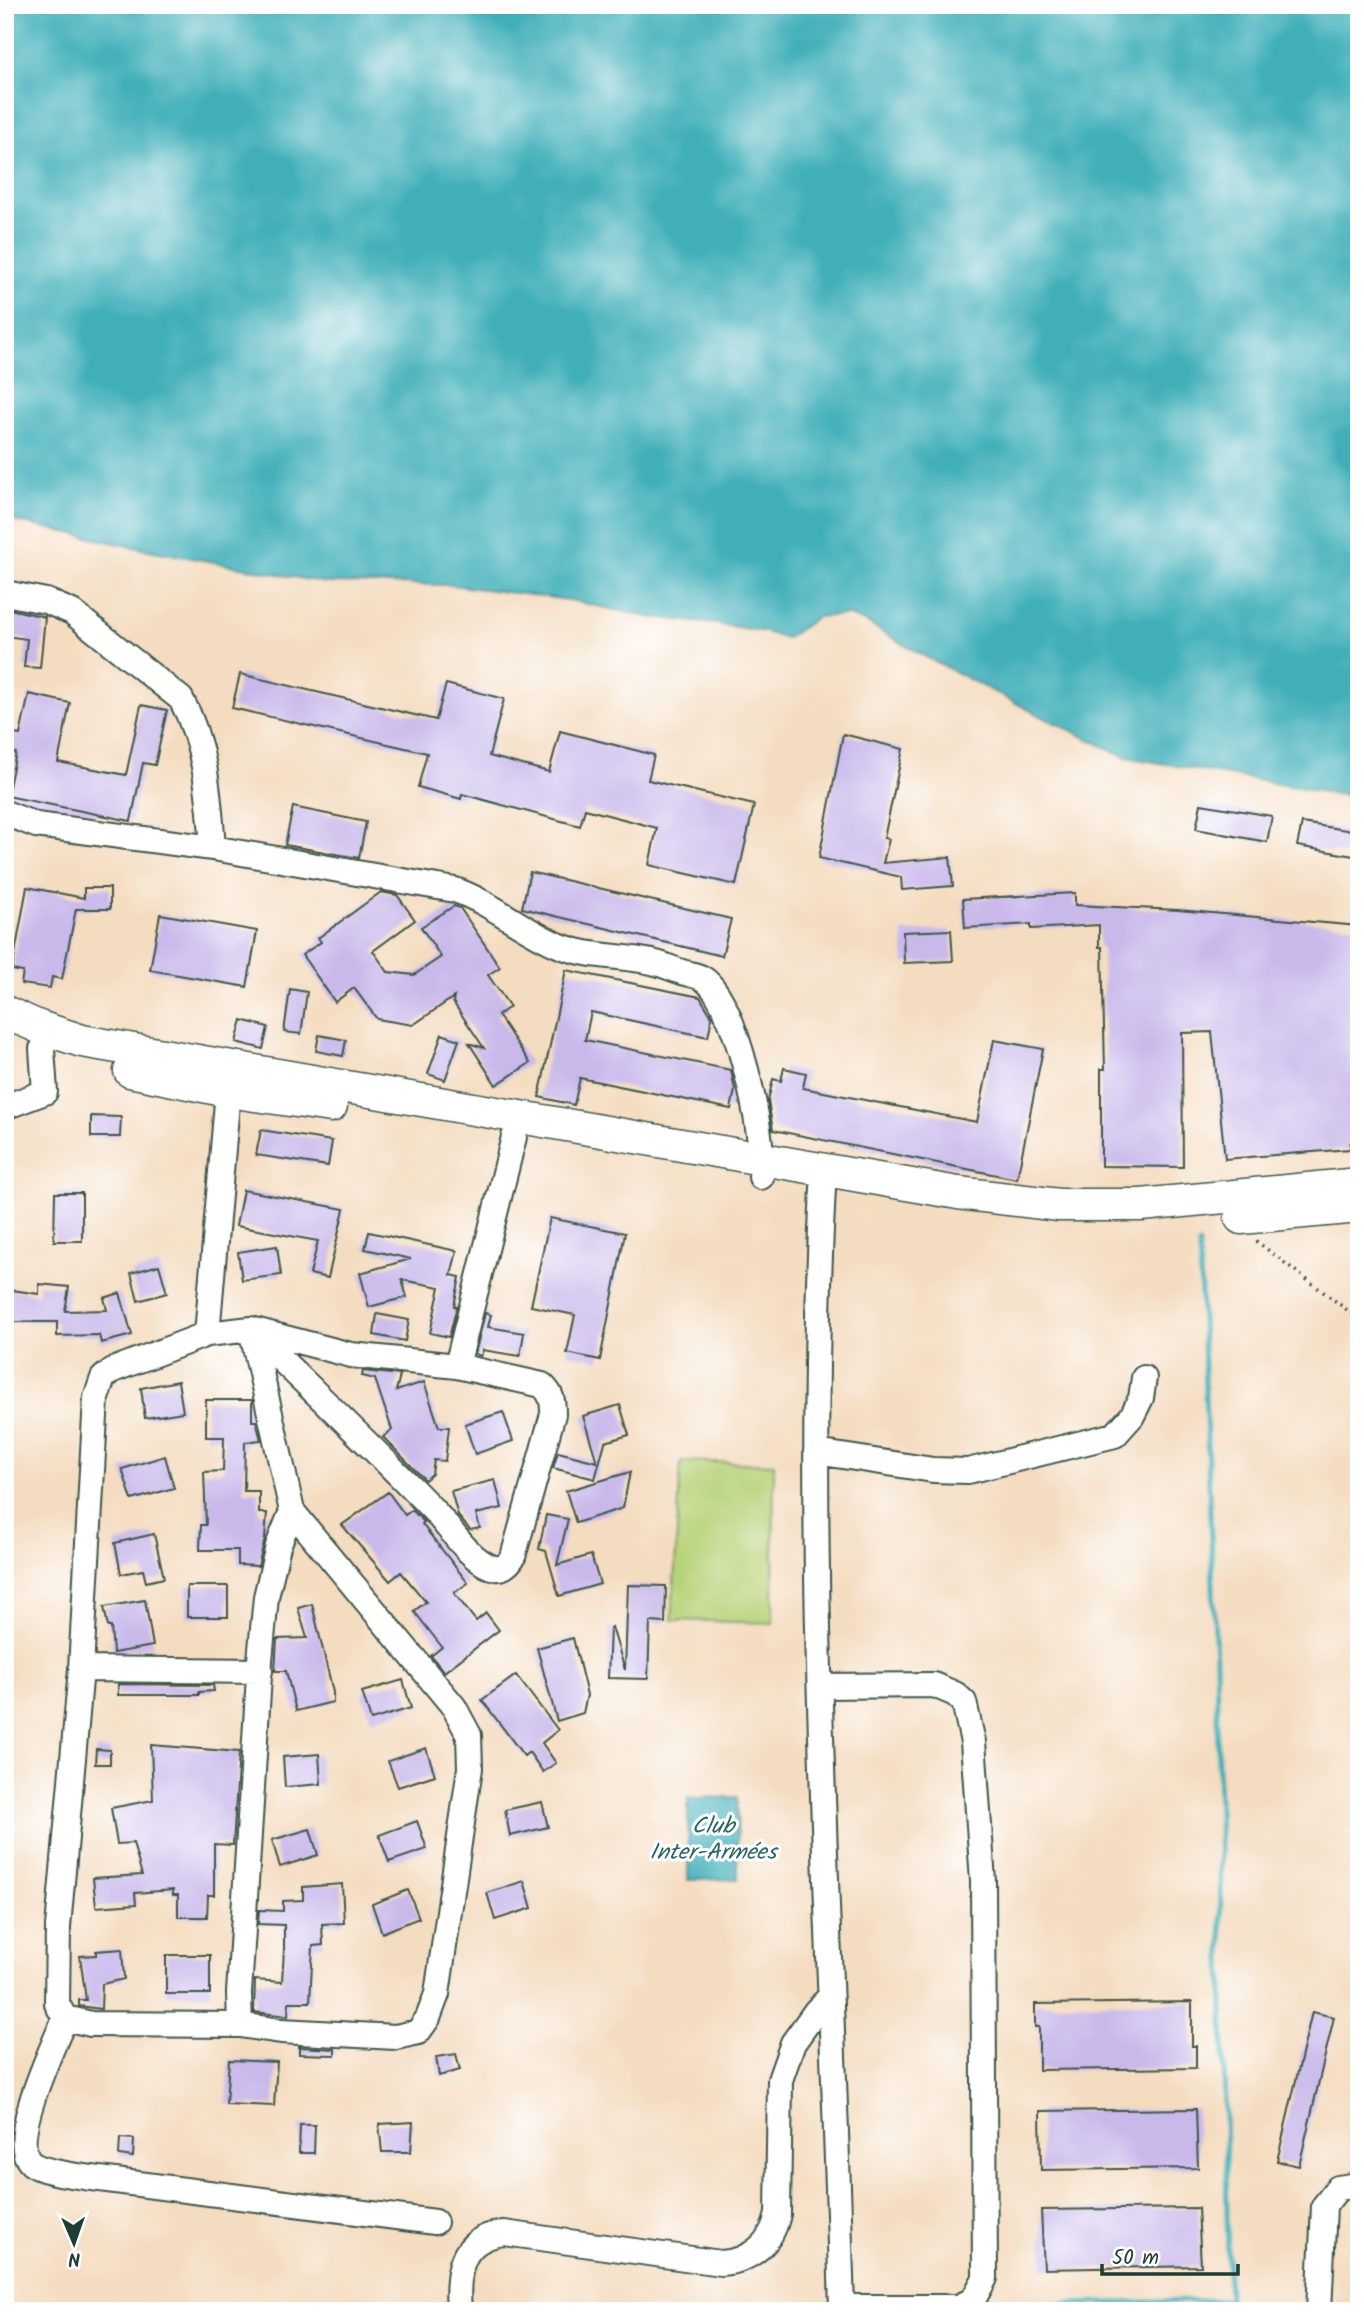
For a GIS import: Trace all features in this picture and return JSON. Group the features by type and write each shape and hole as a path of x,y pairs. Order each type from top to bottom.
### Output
{"main road":[{"path":"5,1012 82,1041 499,1127"},
{"path":"5,1033 79,1061 228,1091 499,1127 825,1179 1059,1205 1141,1205 1359,1184"},
{"path":"825,1179 958,1212 1060,1224 1231,1219 1359,1207"}],"street":[{"path":"5,593 46,601 72,611 181,699 192,719 207,776 213,848"},
{"path":"5,813 36,825 213,848 455,890 478,898 515,922 559,945 602,957 651,962 703,978 717,992 727,1011 747,1073 762,1168"},
{"path":"5,1107 45,1091 42,1049"},
{"path":"207,1334 228,1091"},
{"path":"457,1366 499,1127"},
{"path":"821,1686 934,1685 955,1694 964,1702 973,1742 983,1881 985,2278 973,2300 958,2307 842,2309 830,1997 821,1686 816,1452 816,1312 825,1179"},
{"path":"251,1329 292,1511 454,1707 469,1735 470,1768 437,1994 428,2018 418,2032 396,2037 281,2031 240,2025 91,2024 65,2018 57,2004 58,1927 81,1670 96,1412 99,1387 103,1378 113,1370 207,1334 251,1329 351,1355 457,1366 542,1385 550,1391 553,1414 513,1557 501,1568 493,1568 463,1545 435,1512 251,1329"},
{"path":"816,1452 933,1470 968,1471 1115,1434 1132,1416 1141,1398 1144,1378"},
{"path":"240,2025 239,1993 267,1597 278,1546 292,1511"},
{"path":"81,1670 260,1671"},
{"path":"459,2311 460,2266 464,2257 476,2243 494,2234 504,2233 721,2263 742,2259 761,2248 773,2232 778,2214 780,2080 793,2043 816,2011 830,1997"},
{"path":"65,2018 38,2082 23,2134 24,2150 31,2163 84,2177 435,2222"},
{"path":"1319,2311 1324,2206 1338,2188 1359,2185"}],"path":[{"path":"1231,1219 1273,1256 1359,1320"}],"green space":[{"path":"681,1461 774,1464 773,1623 672,1620"}],"water":[{"path":"5,5 1359,5 1359,798 1126,757 847,615 817,617 787,638 717,624 648,617 569,600 451,585 326,583 138,548 5,519"},
{"name":"Club Inter-Armées","path":"737,1797 738,1879 688,1880 688,1798"}],"building":[{"path":"5,608 45,617 40,668 24,667 27,639 5,636"},
{"path":"240,674 436,720 446,684 504,699 489,756 549,772 560,731 654,755 648,780 754,805 736,885 649,865 657,828 585,809 580,826 462,794 461,799 418,787 427,753 232,708"},
{"path":"29,694 70,703 58,762 126,775 141,705 167,710 155,765 143,763 131,821 7,796 16,753 5,750 5,732 20,735"},
{"path":"843,734 903,749 884,838 889,839 883,863 950,857 953,886 902,890 901,877 819,858"},
{"path":"1201,804 1272,816 1267,842 1196,829"},
{"path":"293,807 366,822 359,858 285,845"},
{"path":"1302,823 1359,832 1359,857 1297,846"},
{"path":"530,872 731,919 722,956 522,908"},
{"path":"27,887 84,898 84,888 110,888 110,909 76,909 62,979 52,977 50,988 21,984 23,972 12,970"},
{"path":"381,892 397,895 415,920 373,951 388,972 414,975 441,957 421,927 454,906 460,908 500,967 488,975 510,1007 498,1015 530,1063 496,1085 469,1043 484,1048 453,1002 454,997 413,1025 377,1019 354,988 335,1002 302,955 321,942 318,938"},
{"path":"1075,893 1075,905 1178,910 1359,926 1359,1143 1350,1144 1350,1149 1225,1159 1212,1032 1182,1033 1183,1167 1101,1166 1101,1069 1105,1069 1099,925 1031,929 1031,924 965,928 963,899"},
{"path":"160,914 257,931 247,987 150,970"},
{"path":"951,930 953,961 904,963 903,932"},
{"path":"566,970 700,997 712,1017 708,1037 591,1012 585,1040 731,1070 735,1090 731,1109 580,1078 574,1105 539,1097"},
{"path":"290,989 307,992 301,1034 284,1032"},
{"path":"242,1020 268,1027 263,1049 236,1042"},
{"path":"442,1034 459,1040 445,1080 428,1074"},
{"path":"319,1035 346,1040 343,1056 316,1051"},
{"path":"994,1040 1043,1049 1017,1179 773,1130 768,1101 773,1079 781,1081 784,1068 806,1073 803,1088 977,1122"},
{"path":"91,1116 121,1117 120,1137 91,1137"},
{"path":"261,1130 332,1141 328,1166 256,1155"},
{"path":"243,1190 344,1209 328,1278 310,1274 318,1241 236,1226"},
{"path":"55,1193 82,1193 82,1241 54,1241"},
{"path":"550,1218 625,1233 600,1360 567,1353 575,1315 531,1306"},
{"path":"369,1232 457,1251 451,1275 460,1277 454,1306 457,1306 449,1337 430,1333 440,1287 402,1280 407,1297 369,1307 360,1273 411,1259 365,1249"},
{"path":"277,1246 281,1275 242,1280 238,1252"},
{"path":"159,1265 167,1293 138,1301 131,1273"},
{"path":"39,1284 69,1287 65,1311 107,1310 104,1298 120,1293 132,1335 101,1343 99,1335 57,1336 57,1322 5,1322 5,1289 39,1294"},
{"path":"485,1313 491,1315 488,1327 524,1333 520,1356 483,1350 481,1356 475,1354"},
{"path":"377,1314 409,1320 405,1341 374,1335"},
{"path":"363,1371 400,1375 396,1391 424,1382 439,1427 449,1427 445,1461 434,1460 432,1474 425,1480 383,1437 392,1430 375,1379 362,1376"},
{"path":"178,1381 183,1412 145,1418 141,1388"},
{"path":"206,1400 252,1400 252,1421 256,1421 261,1440 245,1442 244,1491 259,1491 259,1513 267,1513 265,1539 258,1566 238,1565 238,1550 200,1550 201,1525 206,1525 204,1472 223,1471 224,1437 206,1437"},
{"path":"620,1405 629,1435 605,1442 595,1479 553,1468 558,1452 597,1462 583,1416"},
{"path":"503,1412 513,1441 475,1454 465,1424"},
{"path":"165,1456 174,1488 132,1500 122,1469"},
{"path":"630,1472 623,1508 576,1523 566,1491"},
{"path":"495,1480 502,1508 476,1514 480,1528 470,1530 458,1516 451,1491"},
{"path":"388,1492 405,1515 412,1510 424,1522 422,1524 468,1583 454,1593 476,1621 486,1613 499,1630 444,1672 431,1656 442,1647 414,1611 426,1602 401,1572 390,1581 342,1525"},
{"path":"546,1515 568,1519 557,1565 591,1555 600,1584 559,1596 546,1551 539,1549"},
{"path":"154,1534 164,1578 146,1582 143,1570 121,1574 115,1543"},
{"path":"628,1585 666,1586 665,1623 650,1622 648,1679 608,1678 612,1627 625,1670"},
{"path":"187,1586 228,1586 228,1617 187,1617"},
{"path":"145,1600 153,1646 113,1653 111,1627 108,1627 104,1607"},
{"path":"312,1604 333,1702 296,1711 286,1671 275,1671 277,1639 307,1638 298,1608"},
{"path":"573,1638 587,1695 583,1713 557,1721 537,1648"},
{"path":"516,1675 558,1730 542,1743 556,1763 543,1772 529,1752 524,1756 482,1700"},
{"path":"403,1680 411,1708 371,1720 362,1692"},
{"path":"118,1684 213,1685 214,1691 199,1692 199,1695 118,1695"},
{"path":"151,1745 239,1752 233,1845 214,1844 214,1895 208,1895 207,1917 178,1917 178,1895 173,1895 173,1890 135,1893 136,1904 96,1907 93,1878 142,1875 133,1843 117,1844 111,1808 153,1800"},
{"path":"426,1748 435,1775 398,1787 388,1761"},
{"path":"96,1749 110,1750 110,1764 95,1764"},
{"path":"319,1754 321,1784 285,1787 283,1757"},
{"path":"542,1802 548,1827 510,1836 505,1810"},
{"path":"417,1821 427,1849 389,1862 379,1835"},
{"path":"310,1829 318,1855 280,1867 272,1840"},
{"path":"524,1881 532,1908 495,1920 487,1893"},
{"path":"342,1884 344,1923 322,1924 323,1945 313,1946 310,2002 289,2002 288,2016 254,2012 255,1980 282,1982 284,1950 284,1925 258,1924 259,1910 283,1911 283,1901 303,1900 303,1887"},
{"path":"408,1890 419,1918 382,1933 372,1904"},
{"path":"122,1949 124,1979 102,1984 101,2009 79,2006 79,2000 86,2000 80,1956 96,1955 96,1951"},
{"path":"166,1955 210,1955 210,1994 166,1994"},
{"path":"1192,2002 1192,2046 1196,2046 1196,2068 1039,2070 1039,2027 1035,2027 1035,2004"},
{"path":"1312,2012 1334,2017 1299,2166 1277,2161"},
{"path":"299,2047 335,2049 335,2055 299,2054"},
{"path":"456,2054 460,2070 439,2076 436,2057"},
{"path":"229,2060 277,2062 274,2106 226,2104"},
{"path":"1196,2109 1198,2168 1041,2170 1040,2111"},
{"path":"413,2122 411,2152 382,2152 379,2124"},
{"path":"300,2125 315,2125 314,2153 299,2153"},
{"path":"120,2138 134,2139 133,2157 119,2155"},
{"path":"1198,2208 1201,2266 1044,2269 1041,2210"}],"waterway":[{"path":"1199,1244 1216,1660 1229,2311"},
{"path":"977,2306 1229,2300"},
{"path":"792,2311 834,2310"}]}
